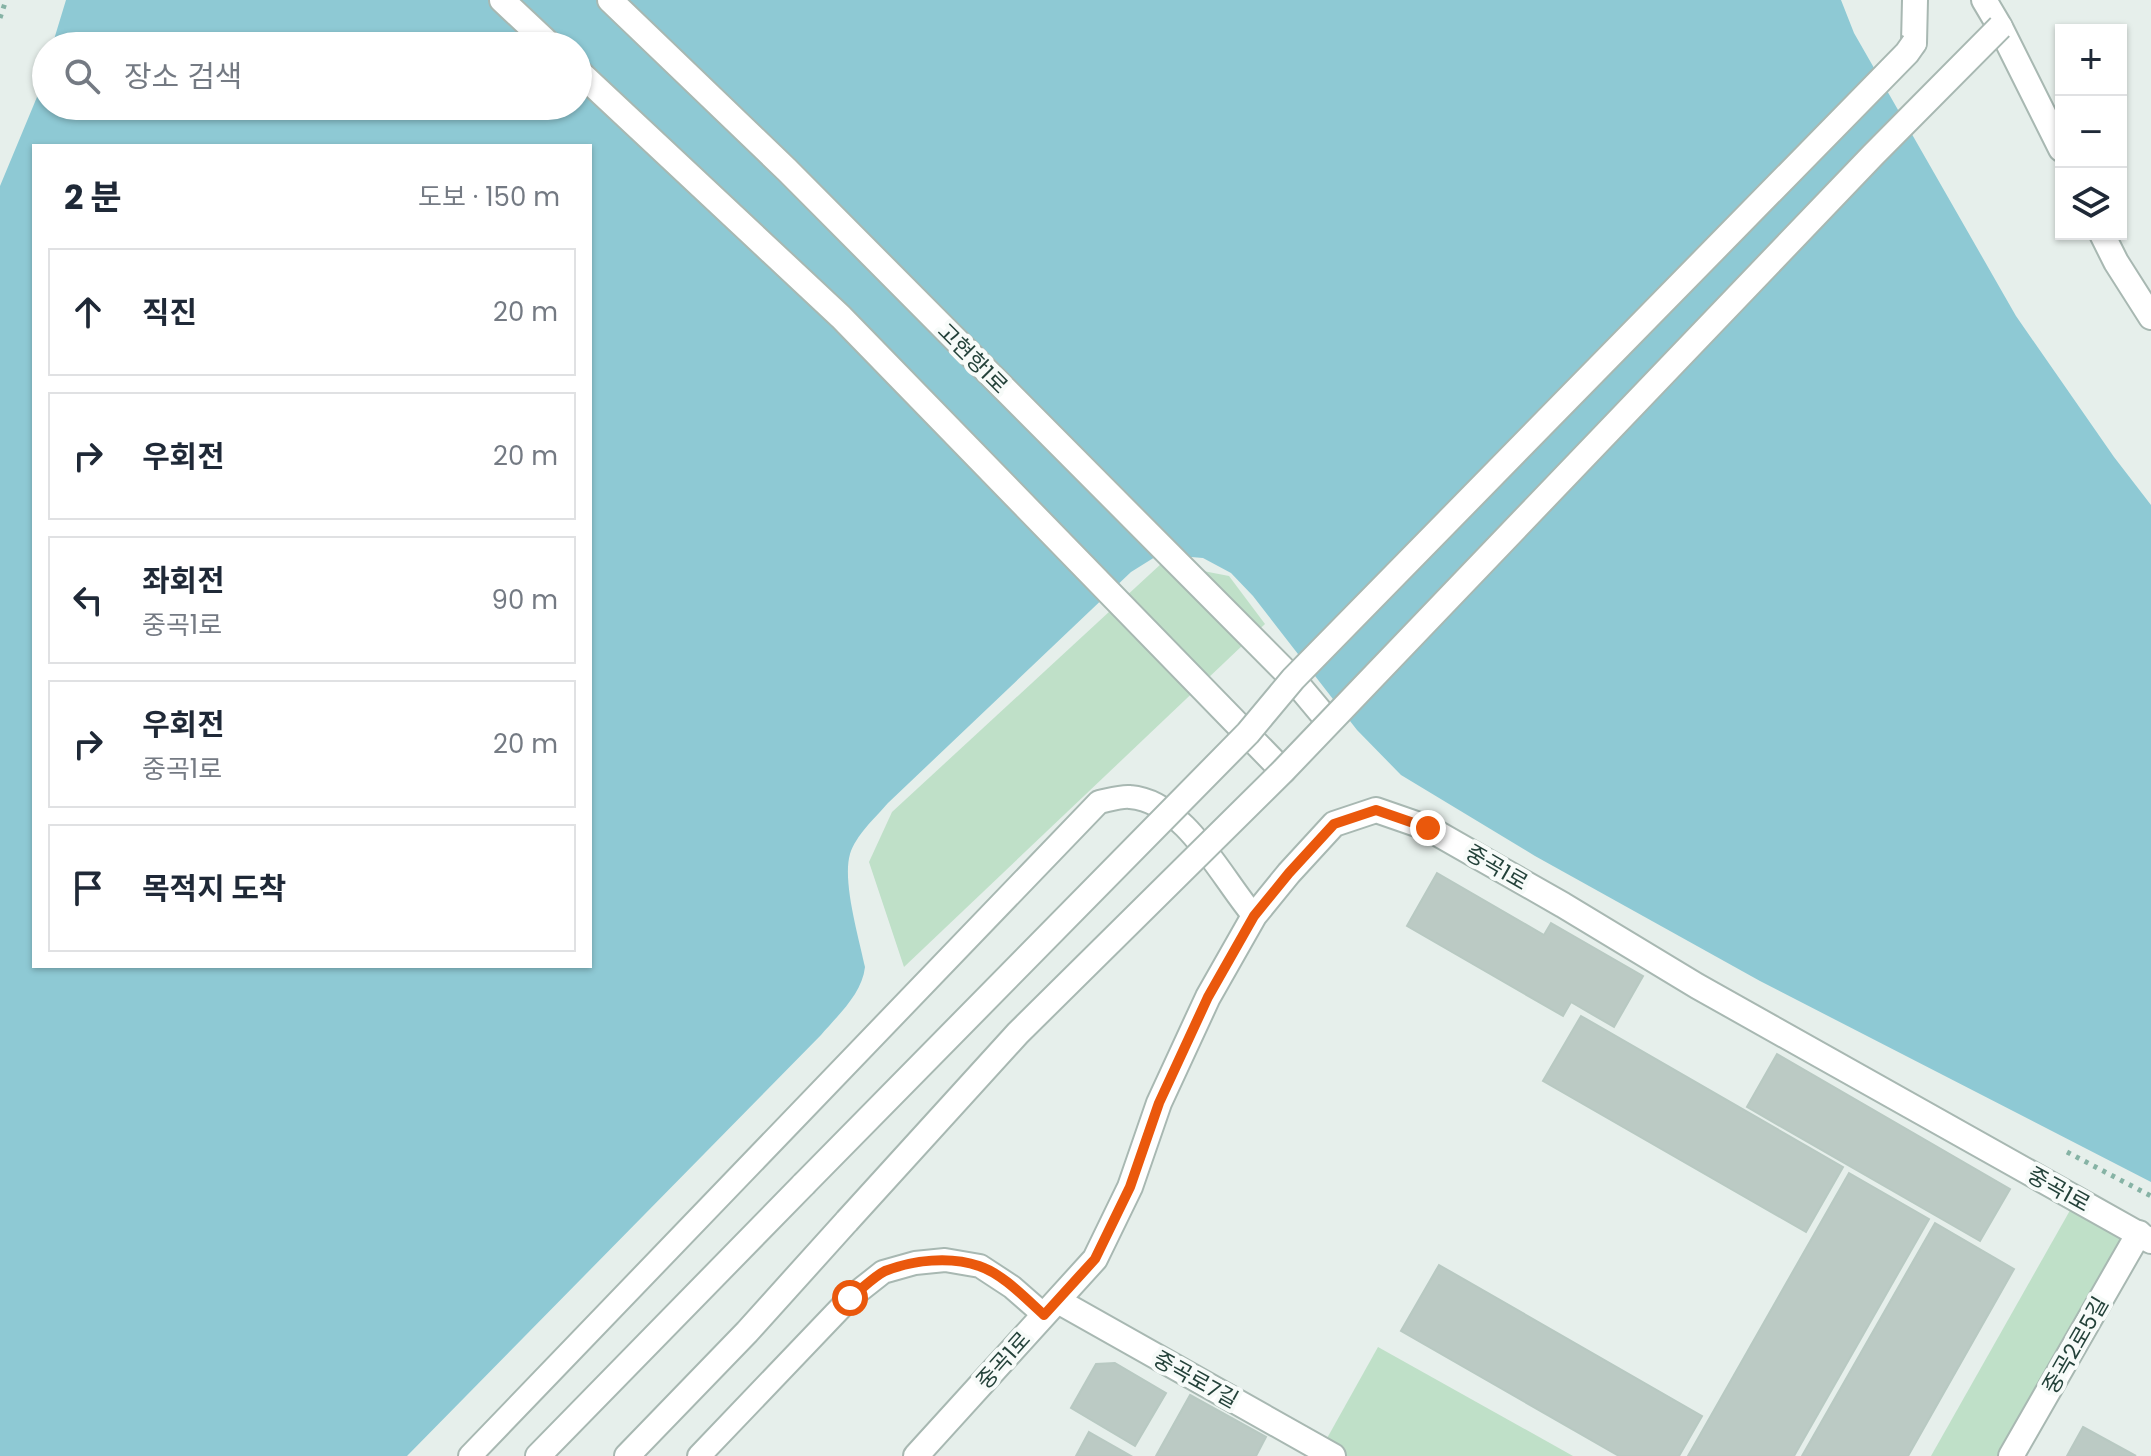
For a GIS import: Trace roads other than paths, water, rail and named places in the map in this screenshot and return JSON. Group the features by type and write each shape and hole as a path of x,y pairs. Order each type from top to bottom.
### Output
{"street":[{"path":"502,0 536,32"},
{"name":"고현항1로","path":"610,0 787,170 1293,679 1329,722"},
{"path":"538,1456 1248,733 1293,679 1914,43 1915,0"},
{"path":"1984,0 2055,137"},
{"path":"627,1456 747,1332 1018,1033 1283,771 1873,155 2000,27 1999,0"},
{"path":"592,84 841,317 1283,771"},
{"path":"2105,240 2151,317"},
{"name":"중곡1로","path":"916,1456 1095,1259 1130,1187 1159,1103 1208,997 1254,916 1334,824 1376,810 1428,828 1697,986 2145,1237"},
{"name":"중곡2로5길","path":"2011,1456 2145,1237"},
{"name":"중곡로7길","path":"1051,1308 1333,1456"}],"lane":[{"path":"470,1456 1099,802 1129,797 1155,803 1204,849 1254,916"},
{"path":"699,1456 850,1298 883,1272 915,1263 945,1260 980,1266 1051,1308"}],"water":[{"path":"66,0 1841,0 1854,33 2016,316 2151,505 2151,1182 1760,981 1535,856 1401,775 1357,730 1253,596 1231,573 1203,558 1155,557 1131,572 888,803 857,840 850,854 848,879 865,967 859,986 842,1012 407,1456 0,1456 0,186 32,109 32,120 592,120 592,32 56,32"}]}
